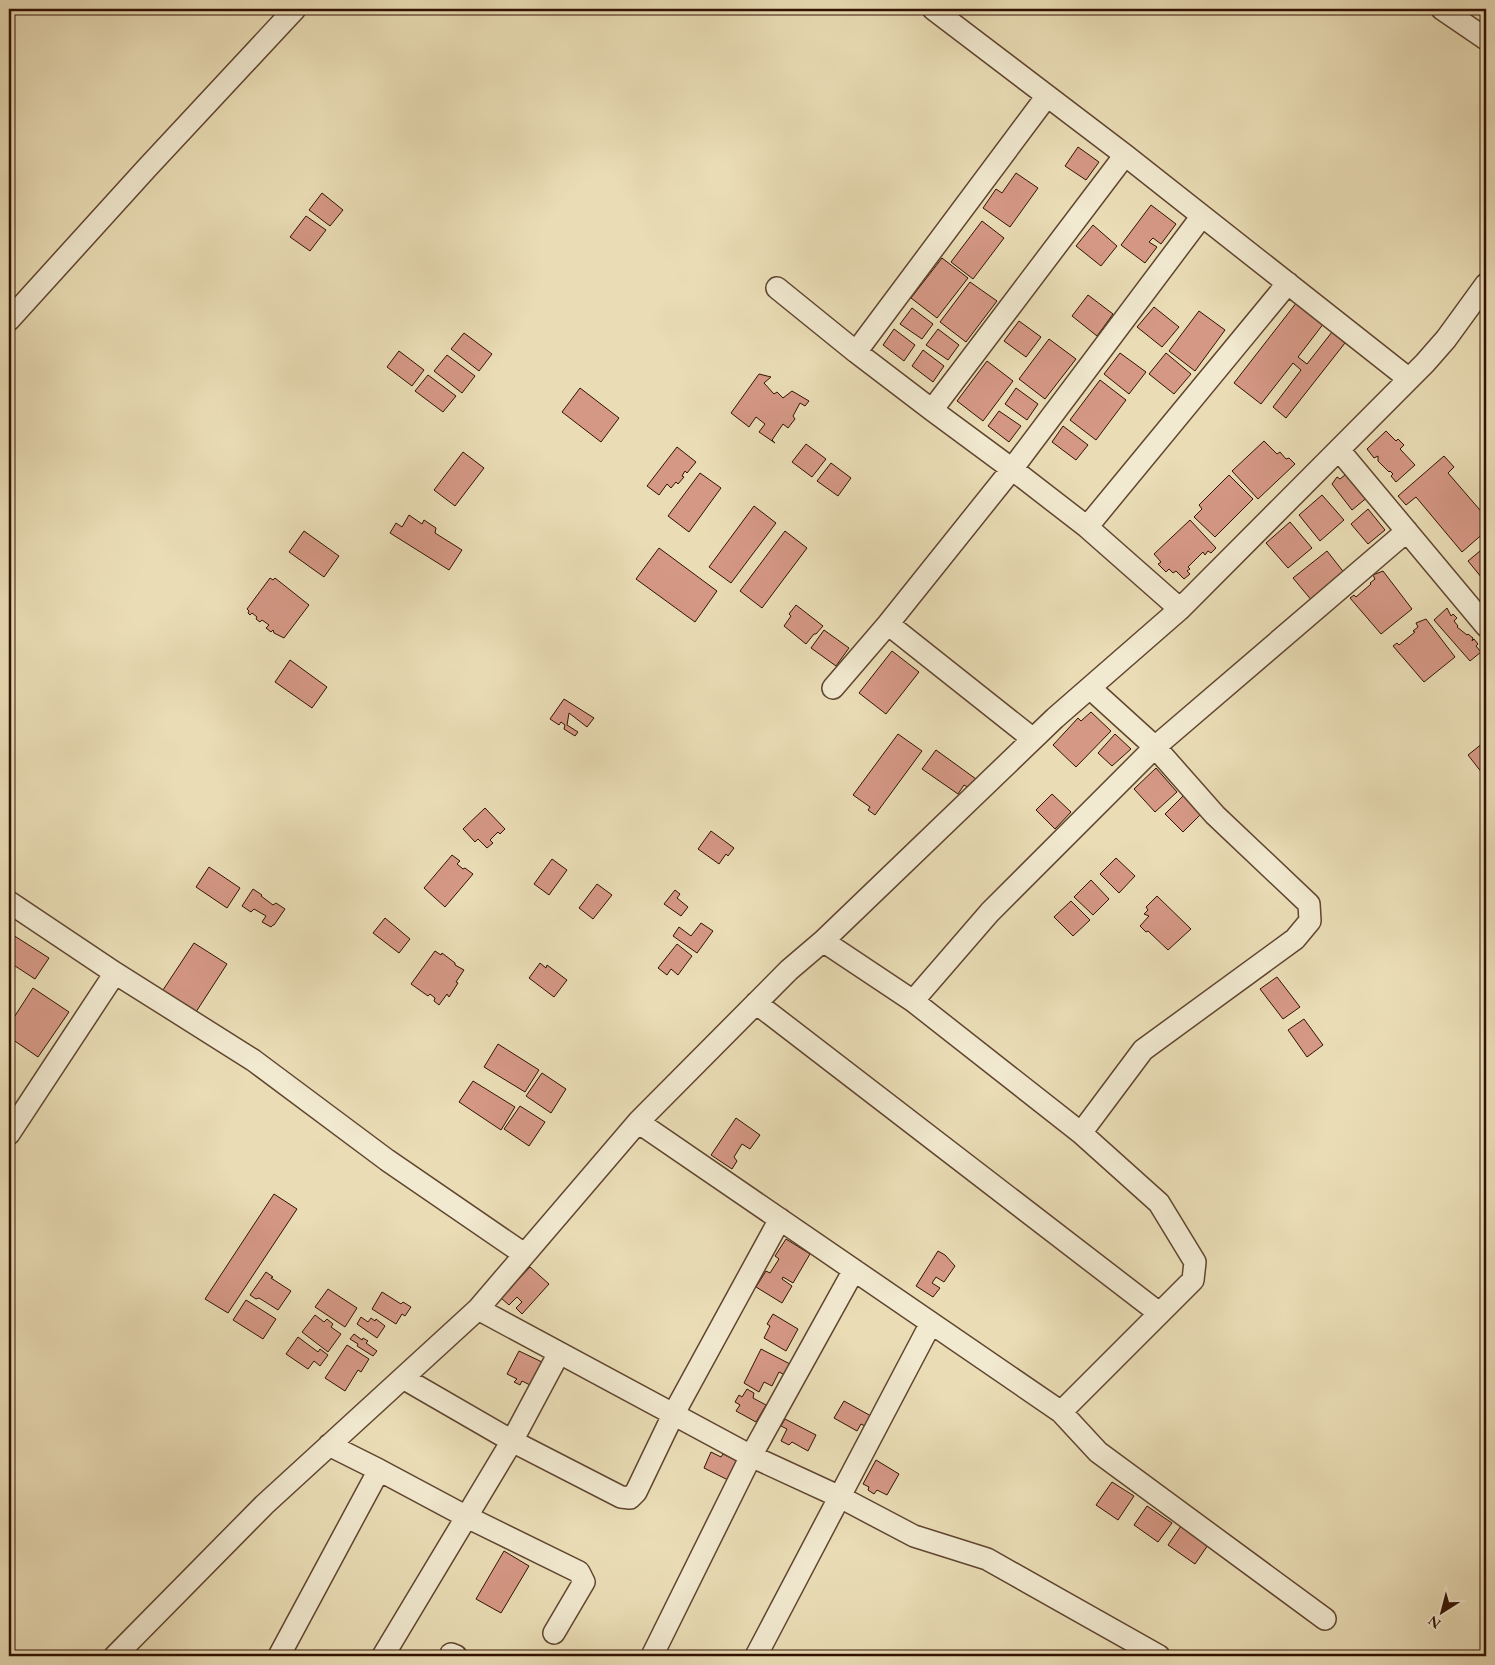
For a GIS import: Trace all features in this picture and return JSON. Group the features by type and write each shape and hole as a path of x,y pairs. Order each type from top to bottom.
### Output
{"street":[{"path":"9,320 295,9"},
{"path":"934,9 1125,155 1409,379"},
{"path":"1442,9 1486,38"},
{"path":"856,352 1047,96"},
{"path":"932,410 1125,155"},
{"path":"833,688 888,624 1012,469 1202,216"},
{"path":"1087,527 1288,283"},
{"path":"115,1656 264,1505 478,1309 638,1122 789,970 823,941 1033,739 1180,609 1339,450 1446,339 1486,284"},
{"path":"777,288 856,352 1087,527 1180,609"},
{"path":"1339,450 1486,626"},
{"path":"913,1001 990,912 1155,747 1407,531"},
{"path":"888,624 1033,739"},
{"path":"1081,1133 1143,1050 1295,939 1310,921 1309,904 1214,814 1155,747 1090,688"},
{"path":"9,902 115,973 253,1060 388,1160 524,1254"},
{"path":"823,941 913,1001 1081,1133 1160,1203 1195,1262 1192,1280 1060,1412"},
{"path":"9,1134 115,973"},
{"path":"756,1003 1159,1313"},
{"path":"638,1122 1060,1412 1098,1452 1325,1619"},
{"path":"403,1378 512,1441 621,1497 630,1498 636,1492 673,1415 780,1219"},
{"path":"652,1656 751,1456 854,1270"},
{"path":"478,1309 751,1456 840,1497 914,1536 987,1559 1159,1656"},
{"path":"756,1656 931,1323"},
{"path":"383,1656 512,1441 559,1353"},
{"path":"329,1445 467,1517 580,1572 584,1582 554,1633"},
{"path":"279,1656 379,1470"}],"building":[{"path":"1078,147 1099,162 1086,180 1065,166"},
{"path":"1016,173 1038,188 1010,227 983,208 996,189 1002,193"},
{"path":"322,193 343,210 330,226 309,210"},
{"path":"1151,205 1176,224 1161,244 1153,238 1149,242 1157,247 1145,263 1121,245"},
{"path":"306,216 326,230 310,251 290,237"},
{"path":"982,221 1004,238 973,279 951,262"},
{"path":"1093,225 1117,246 1101,266 1076,246"},
{"path":"942,258 968,278 937,318 911,298"},
{"path":"970,282 997,301 966,342 940,322"},
{"path":"1088,295 1113,314 1097,336 1072,316"},
{"path":"1297,302 1324,323 1298,357 1307,364 1332,332 1345,343 1286,418 1273,407 1301,370 1293,363 1261,404 1234,383"},
{"path":"1154,307 1179,327 1162,347 1137,327"},
{"path":"912,308 933,324 922,339 900,324"},
{"path":"1199,311 1225,330 1195,371 1169,351"},
{"path":"1019,321 1041,337 1026,357 1004,341"},
{"path":"894,329 915,345 904,361 883,345"},
{"path":"938,329 959,345 948,360 926,345"},
{"path":"464,333 492,354 479,371 451,349"},
{"path":"1049,339 1076,359 1045,399 1019,379"},
{"path":"923,350 944,366 933,382 912,366"},
{"path":"399,351 424,370 412,386 387,367"},
{"path":"1120,353 1146,372 1129,394 1104,374"},
{"path":"1166,353 1191,374 1174,394 1149,374"},
{"path":"447,355 475,376 462,393 434,371"},
{"path":"987,361 1013,381 983,421 957,401"},
{"path":"759,374 771,377 764,383 774,394 777,392 783,398 792,391 809,401 805,406 800,403 793,416 795,419 788,428 783,424 772,440 775,443 759,432 765,424 756,417 749,427 731,413"},
{"path":"428,375 456,396 443,412 415,391"},
{"path":"1100,380 1126,400 1096,440 1070,420"},
{"path":"580,388 619,418 601,442 562,412"},
{"path":"1016,388 1038,404 1027,420 1005,404"},
{"path":"999,411 1021,426 1009,442 988,426"},
{"path":"1063,426 1088,445 1076,460 1052,442"},
{"path":"1386,431 1396,441 1398,439 1404,445 1400,449 1415,465 1396,482 1391,476 1393,474 1378,461 1378,456 1374,458 1367,449"},
{"path":"1264,441 1277,454 1280,452 1286,459 1289,458 1295,464 1258,499 1232,471"},
{"path":"806,444 826,459 812,477 792,462"},
{"path":"677,447 696,462 687,473 685,471 682,476 684,477 678,484 676,482 671,488 667,484 659,495 647,486"},
{"path":"463,452 484,468 455,506 434,490"},
{"path":"1444,456 1454,467 1448,473 1486,517 1486,531 1462,552 1416,497 1406,505 1398,496"},
{"path":"831,463 851,478 838,496 817,481"},
{"path":"1350,471 1369,496 1352,510 1332,484 1337,477 1340,479"},
{"path":"700,473 721,488 689,532 668,516"},
{"path":"1229,475 1253,499 1215,537 1194,517 1202,509 1199,505"},
{"path":"1322,495 1344,520 1320,541 1299,515"},
{"path":"754,506 776,523 731,583 709,567"},
{"path":"1368,509 1385,530 1368,544 1351,524"},
{"path":"409,515 422,524 424,520 436,528 435,533 462,550 449,570 390,533 396,523 402,527"},
{"path":"1190,520 1216,548 1211,553 1208,551 1205,555 1203,552 1188,567 1190,569 1187,571 1190,574 1184,579 1176,571 1173,573 1169,569 1166,572 1158,564 1161,562 1154,554"},
{"path":"1290,522 1312,548 1288,568 1266,543"},
{"path":"304,531 339,556 324,577 289,552"},
{"path":"785,531 807,548 762,608 740,591"},
{"path":"1486,546 1486,583 1468,561"},
{"path":"659,548 717,591 695,622 636,579"},
{"path":"1327,551 1346,575 1313,602 1293,578"},
{"path":"1383,571 1412,609 1381,634 1350,598 1354,595 1356,597 1371,584 1375,579 1373,575"},
{"path":"270,578 273,580 275,578 309,605 284,638 274,633 273,630 271,632 266,628 269,625 262,620 260,622 252,613 250,615 247,609"},
{"path":"796,605 823,626 806,644 784,626 791,616 789,614"},
{"path":"1447,608 1451,616 1453,614 1457,618 1454,621 1457,627 1473,638 1472,641 1474,639 1478,644 1476,646 1481,652 1470,661 1434,620"},
{"path":"1426,619 1455,657 1424,682 1393,646 1397,643 1399,645 1415,632 1413,631 1418,627 1416,623"},
{"path":"824,630 849,648 836,666 811,648"},
{"path":"892,651 919,672 886,714 859,693"},
{"path":"290,660 327,687 312,708 275,682"},
{"path":"564,699 594,718 587,727 569,713 567,725 578,732 575,736 564,729 565,725 561,722 559,725 550,719"},
{"path":"1091,712 1111,731 1076,767 1053,745 1078,718 1081,721"},
{"path":"898,734 922,751 875,815 868,810 870,807 853,795"},
{"path":"1115,734 1131,749 1112,766 1098,753"},
{"path":"1483,743 1486,746 1486,778 1468,755"},
{"path":"936,750 976,779 969,788 964,785 958,794 922,769"},
{"path":"1156,768 1177,792 1155,812 1134,789"},
{"path":"1052,794 1071,812 1055,829 1036,810"},
{"path":"1185,794 1203,812 1183,832 1165,814"},
{"path":"485,808 505,829 500,834 498,832 490,840 493,843 487,848 478,839 475,842 463,829"},
{"path":"711,831 734,848 728,856 726,854 719,864 698,849"},
{"path":"452,855 460,861 457,864 473,874 445,907 424,888"},
{"path":"1116,858 1135,876 1119,893 1100,874"},
{"path":"552,859 567,870 549,895 534,884"},
{"path":"209,867 240,888 227,908 196,887"},
{"path":"1091,880 1109,899 1093,915 1074,897"},
{"path":"597,884 612,895 593,919 579,908"},
{"path":"253,889 273,905 276,903 285,909 271,927 262,922 266,916 254,909 251,912 242,906"},
{"path":"675,890 680,894 677,898 688,907 681,916 664,904"},
{"path":"1157,896 1191,929 1168,950 1140,926 1149,916 1144,914 1148,910 1146,907"},
{"path":"1071,901 1090,920 1073,936 1054,917"},
{"path":"385,918 410,939 399,953 373,933"},
{"path":"701,923 713,931 697,953 673,936 679,927 691,936"},
{"path":"13,935 49,958 35,979 9,962 9,942"},
{"path":"194,943 227,964 194,1015 161,993"},
{"path":"677,944 692,956 678,975 671,969 667,975 658,968"},
{"path":"435,951 441,955 442,953 455,965 464,970 449,997 447,994 439,1005 430,994 428,996 411,984"},
{"path":"540,963 546,968 547,965 567,980 554,997 529,978"},
{"path":"1277,977 1300,1007 1283,1019 1260,989"},
{"path":"33,988 69,1012 38,1057 9,1037 9,1025"},
{"path":"1304,1019 1323,1045 1307,1057 1288,1030"},
{"path":"498,1044 539,1070 525,1092 484,1067"},
{"path":"542,1073 566,1089 551,1113 526,1096"},
{"path":"473,1081 515,1107 501,1130 459,1102"},
{"path":"520,1106 545,1122 529,1146 504,1129"},
{"path":"736,1118 760,1135 750,1149 742,1144 734,1157 737,1161 732,1169 711,1155"},
{"path":"274,1194 297,1209 228,1313 205,1299"},
{"path":"786,1239 810,1254 793,1283 783,1277 782,1279 792,1286 782,1303 756,1287 766,1271 770,1273 779,1259 775,1256"},
{"path":"938,1251 945,1255 955,1266 944,1282 936,1277 932,1283 940,1288 933,1297 916,1286"},
{"path":"530,1267 549,1284 522,1314 516,1308 522,1302 517,1297 509,1305 501,1298"},
{"path":"266,1272 273,1277 271,1278 291,1291 278,1310 259,1298 256,1299 250,1295"},
{"path":"328,1289 357,1308 345,1327 315,1307"},
{"path":"382,1292 401,1304 403,1302 411,1307 405,1316 402,1314 396,1324 372,1309"},
{"path":"246,1300 276,1319 263,1339 233,1320"},
{"path":"773,1314 798,1329 786,1351 764,1338 770,1326 767,1324"},
{"path":"315,1315 324,1322 327,1319 333,1324 331,1327 341,1334 328,1352 302,1332"},
{"path":"361,1317 368,1322 371,1318 375,1321 376,1319 385,1326 377,1338 357,1324"},
{"path":"354,1334 362,1340 363,1338 368,1341 366,1343 377,1351 373,1356 350,1339"},
{"path":"298,1337 318,1352 320,1349 328,1355 320,1366 314,1361 308,1369 286,1354"},
{"path":"347,1345 369,1359 361,1372 358,1370 345,1391 325,1378"},
{"path":"761,1349 790,1364 785,1375 779,1372 772,1386 764,1382 759,1392 744,1383"},
{"path":"519,1351 542,1362 530,1385 522,1381 520,1385 514,1382 517,1379 507,1374"},
{"path":"747,1389 754,1393 753,1398 766,1405 756,1422 736,1411 740,1405 735,1402 739,1395 742,1397"},
{"path":"844,1401 871,1416 865,1426 861,1424 857,1431 834,1418"},
{"path":"785,1419 816,1435 808,1451 792,1442 789,1445 781,1441 787,1429 781,1426"},
{"path":"711,1452 721,1457 723,1454 739,1462 730,1481 704,1468"},
{"path":"876,1460 899,1474 887,1495 877,1490 874,1494 868,1490 869,1487 863,1484"},
{"path":"1112,1482 1134,1496 1118,1520 1096,1505"},
{"path":"1147,1506 1172,1523 1158,1542 1134,1525"},
{"path":"1181,1526 1208,1545 1195,1564 1168,1545"},
{"path":"504,1551 529,1566 501,1613 476,1599"}]}
